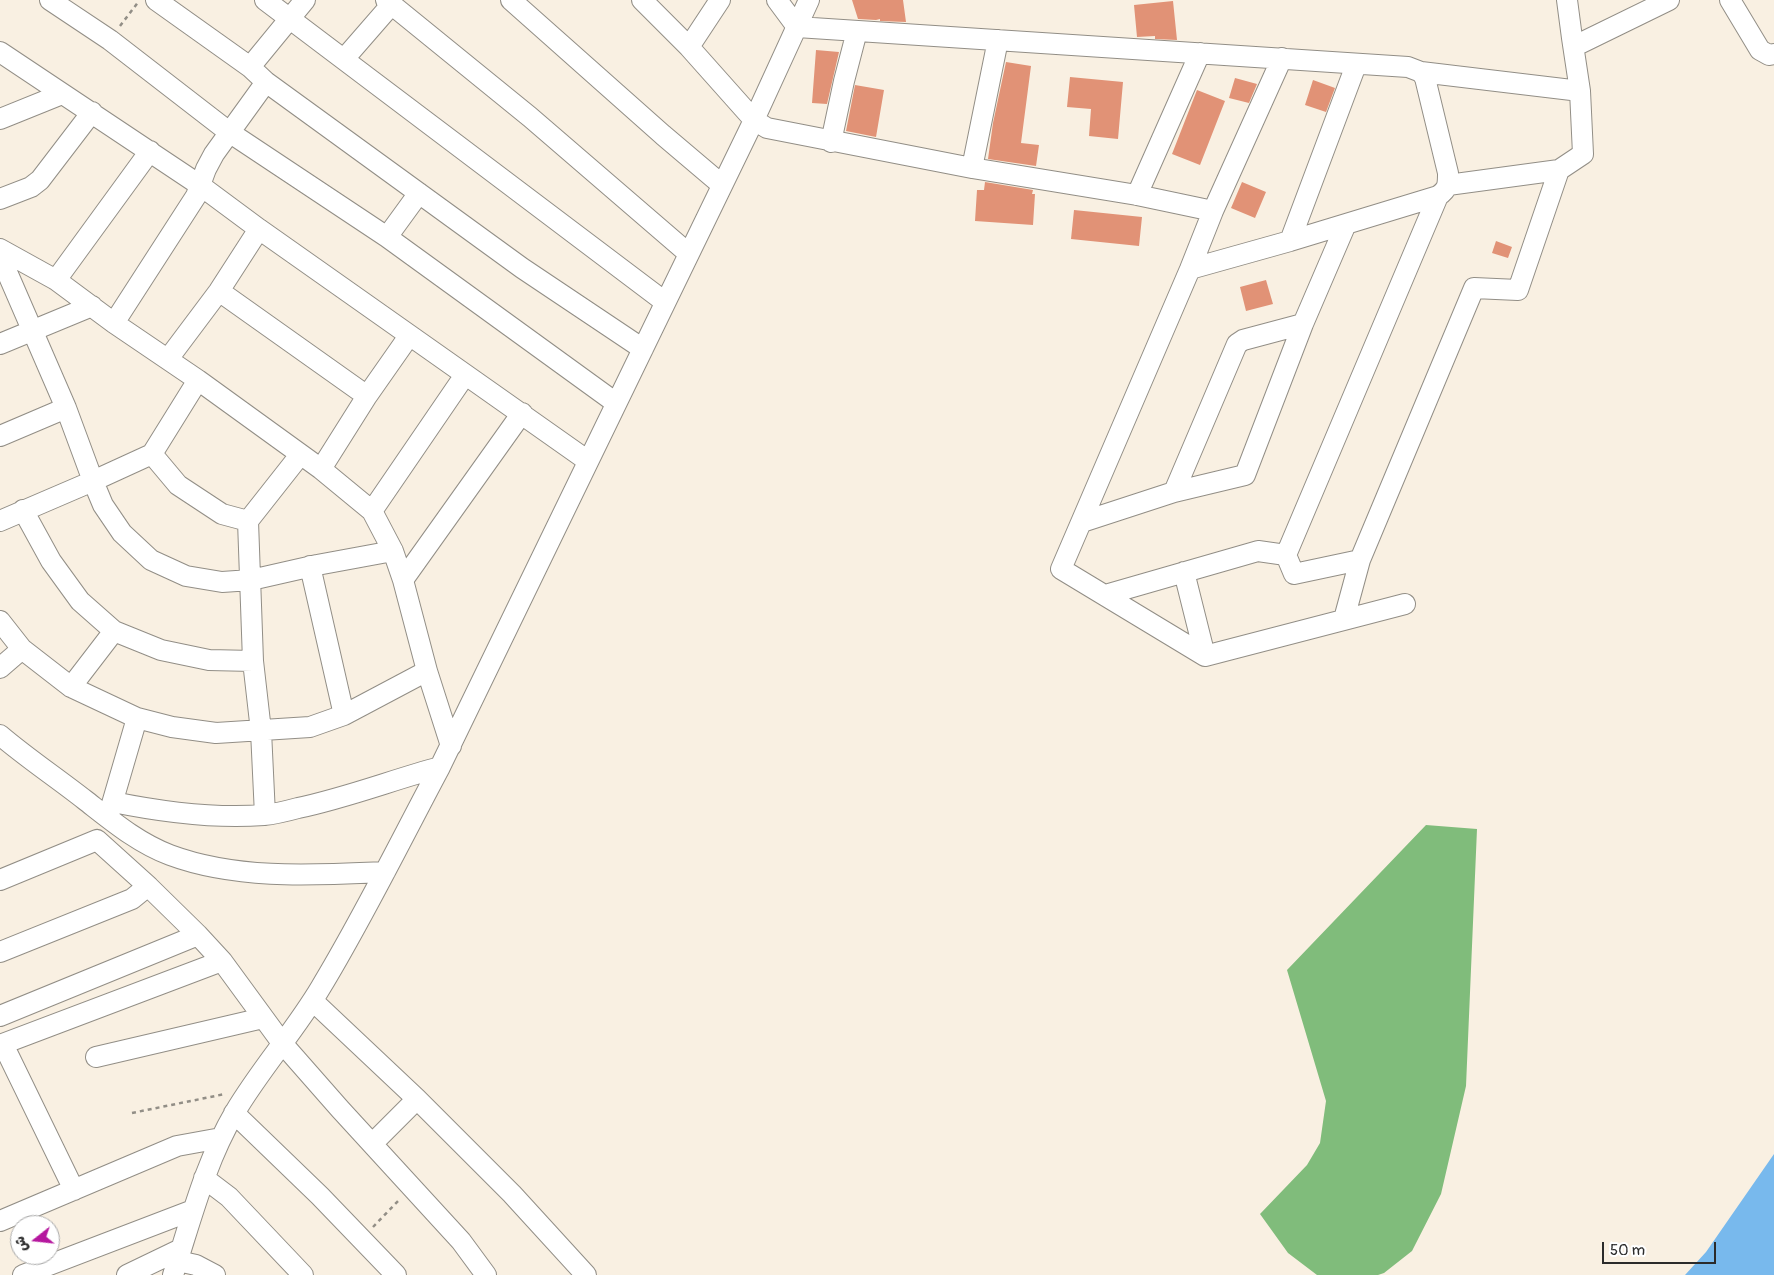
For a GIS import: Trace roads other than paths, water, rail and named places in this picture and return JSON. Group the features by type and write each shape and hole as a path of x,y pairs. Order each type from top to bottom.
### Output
{"street":[{"path":"50,0 110,40 229,132 387,237 616,403"},
{"path":"156,0 522,268 643,348"},
{"path":"265,0 665,302"},
{"path":"250,67 305,0"},
{"path":"511,0 722,185"},
{"path":"642,0 689,47 754,120 767,128 831,142 972,168 1137,195 1213,211"},
{"path":"689,47 720,0"},
{"path":"777,0 797,27 1408,67 1421,72 1580,91"},
{"path":"177,1262 204,1178 221,1138 249,1090 312,1001 385,872 440,767 754,120 809,0"},
{"path":"1190,270 1290,242 1443,190 1559,170 1583,154 1580,91 1567,0"},
{"path":"1572,38 1576,43 1583,43 1669,0"},
{"path":"1730,0 1760,50 1769,55 1774,54"},
{"path":"344,59 388,2 530,117 689,254"},
{"path":"831,142 857,31"},
{"path":"972,168 998,40"},
{"path":"0,52 201,186 409,336 522,413 588,461"},
{"path":"1137,195 1200,53"},
{"path":"1282,58 1213,211 1190,270 1062,569 1205,656 1405,604"},
{"path":"1290,242 1356,65"},
{"path":"1360,560 1294,574 1286,556 1443,190 1448,173 1425,78 1421,72"},
{"path":"114,323 196,196 206,169 229,132 266,82"},
{"path":"0,119 62,94"},
{"path":"0,199 24,190 40,180 92,112"},
{"path":"56,280 150,151"},
{"path":"1344,619 1360,560 1474,288 1518,290 1559,170"},
{"path":"387,237 419,193"},
{"path":"1082,522 1174,492 1245,475 1304,324 1346,224"},
{"path":"168,359 219,291 259,229"},
{"path":"0,249 56,280 114,323 198,380 320,469 372,511 392,551 403,580 427,671 450,746"},
{"path":"0,256 66,408 103,504 122,533 151,560 186,576 222,582 251,580 310,566 392,551"},
{"path":"219,291 367,396"},
{"path":"0,344 92,306"},
{"path":"1174,492 1238,344 1243,340 1304,324"},
{"path":"320,469 367,396 409,336"},
{"path":"372,511 465,374"},
{"path":"0,521 152,454 198,380"},
{"path":"0,436 66,408"},
{"path":"403,580 522,413"},
{"path":"152,454 178,485 222,514 248,521"},
{"path":"265,815 261,732 253,661 248,521 300,455"},
{"path":"23,510 51,561 80,601 114,631 161,650 209,660 253,661"},
{"path":"1105,595 1258,551 1286,556"},
{"path":"310,566 344,715"},
{"path":"1184,572 1205,656"},
{"path":"0,621 22,649 71,687 137,718 172,727 216,733 261,732 310,727 344,715 427,671"},
{"path":"71,687 114,631"},
{"path":"0,668 22,649"},
{"path":"110,810 137,718"},
{"path":"0,735 110,810 140,841 171,855 212,866 251,872 307,875 385,872"},
{"path":"110,810 154,810 202,816 265,815 328,802 393,780 440,767"},
{"path":"0,880 97,840 148,886 222,961 282,1043 460,1241 486,1275"},
{"path":"0,952 132,899 148,886"},
{"path":"0,1016 198,935"},
{"path":"74,1190 2,1044 222,961"},
{"path":"312,1001 417,1099 512,1194 586,1275"},
{"path":"96,1056 263,1018"},
{"path":"372,1144 417,1099"},
{"path":"234,1113 396,1275"},
{"path":"0,1222 177,1146 221,1138"},
{"path":"204,1178 229,1197 303,1275"},
{"path":"23,1275 193,1210"},
{"path":"127,1275 177,1262 196,1265 214,1275"}],"water":[{"path":"1774,1154 1774,1275 1685,1275 1706,1252"}]}
